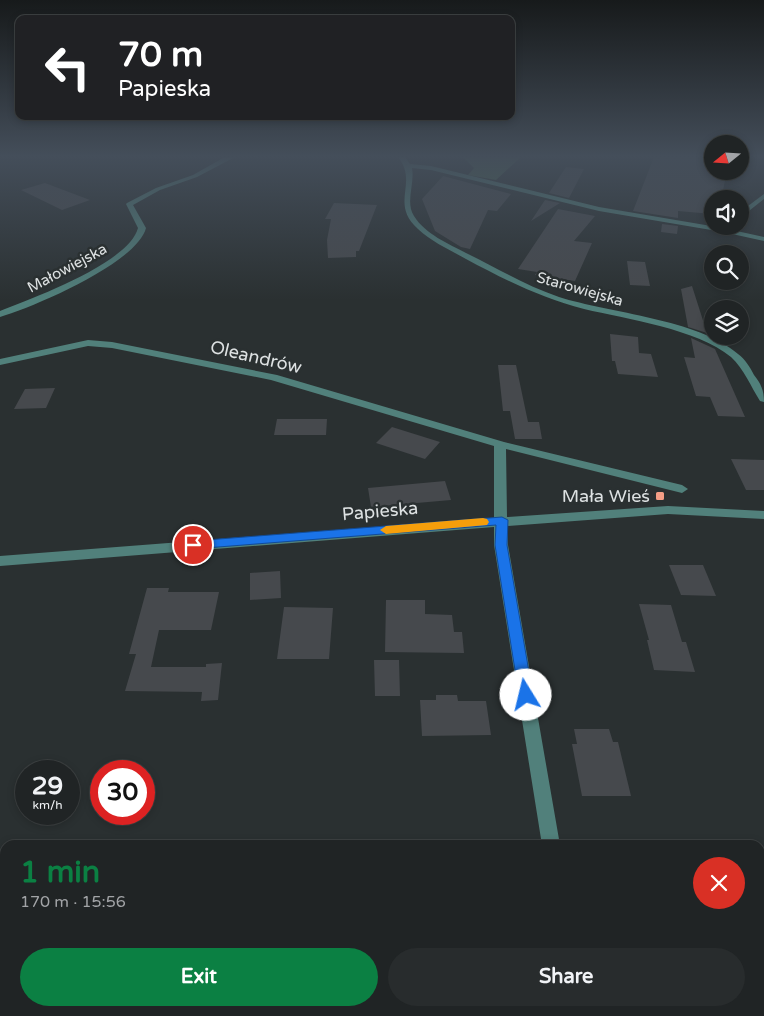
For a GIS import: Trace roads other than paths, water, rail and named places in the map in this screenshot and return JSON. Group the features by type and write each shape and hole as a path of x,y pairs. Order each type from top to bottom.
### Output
{"street":[{"name":"Małowiejska","path":"0,314 76,280 118,256 139,238 142,228 129,204"},
{"name":"Starowiejska","path":"407,204 409,214 416,224 430,236 521,285 544,295 682,331 713,343 735,356 747,371 764,399"},
{"path":"579,204 598,209 704,225"},
{"path":"749,235 764,239"},
{"name":"Oleandrów","path":"0,362 88,343 112,345 273,377 500,444 682,488"},
{"path":"500,444 501,545 550,840"},
{"name":"Papieska","path":"0,561 502,520 668,510 764,515"}],"place":[{"name":"Mała Wieś","path":"660,496"}]}
